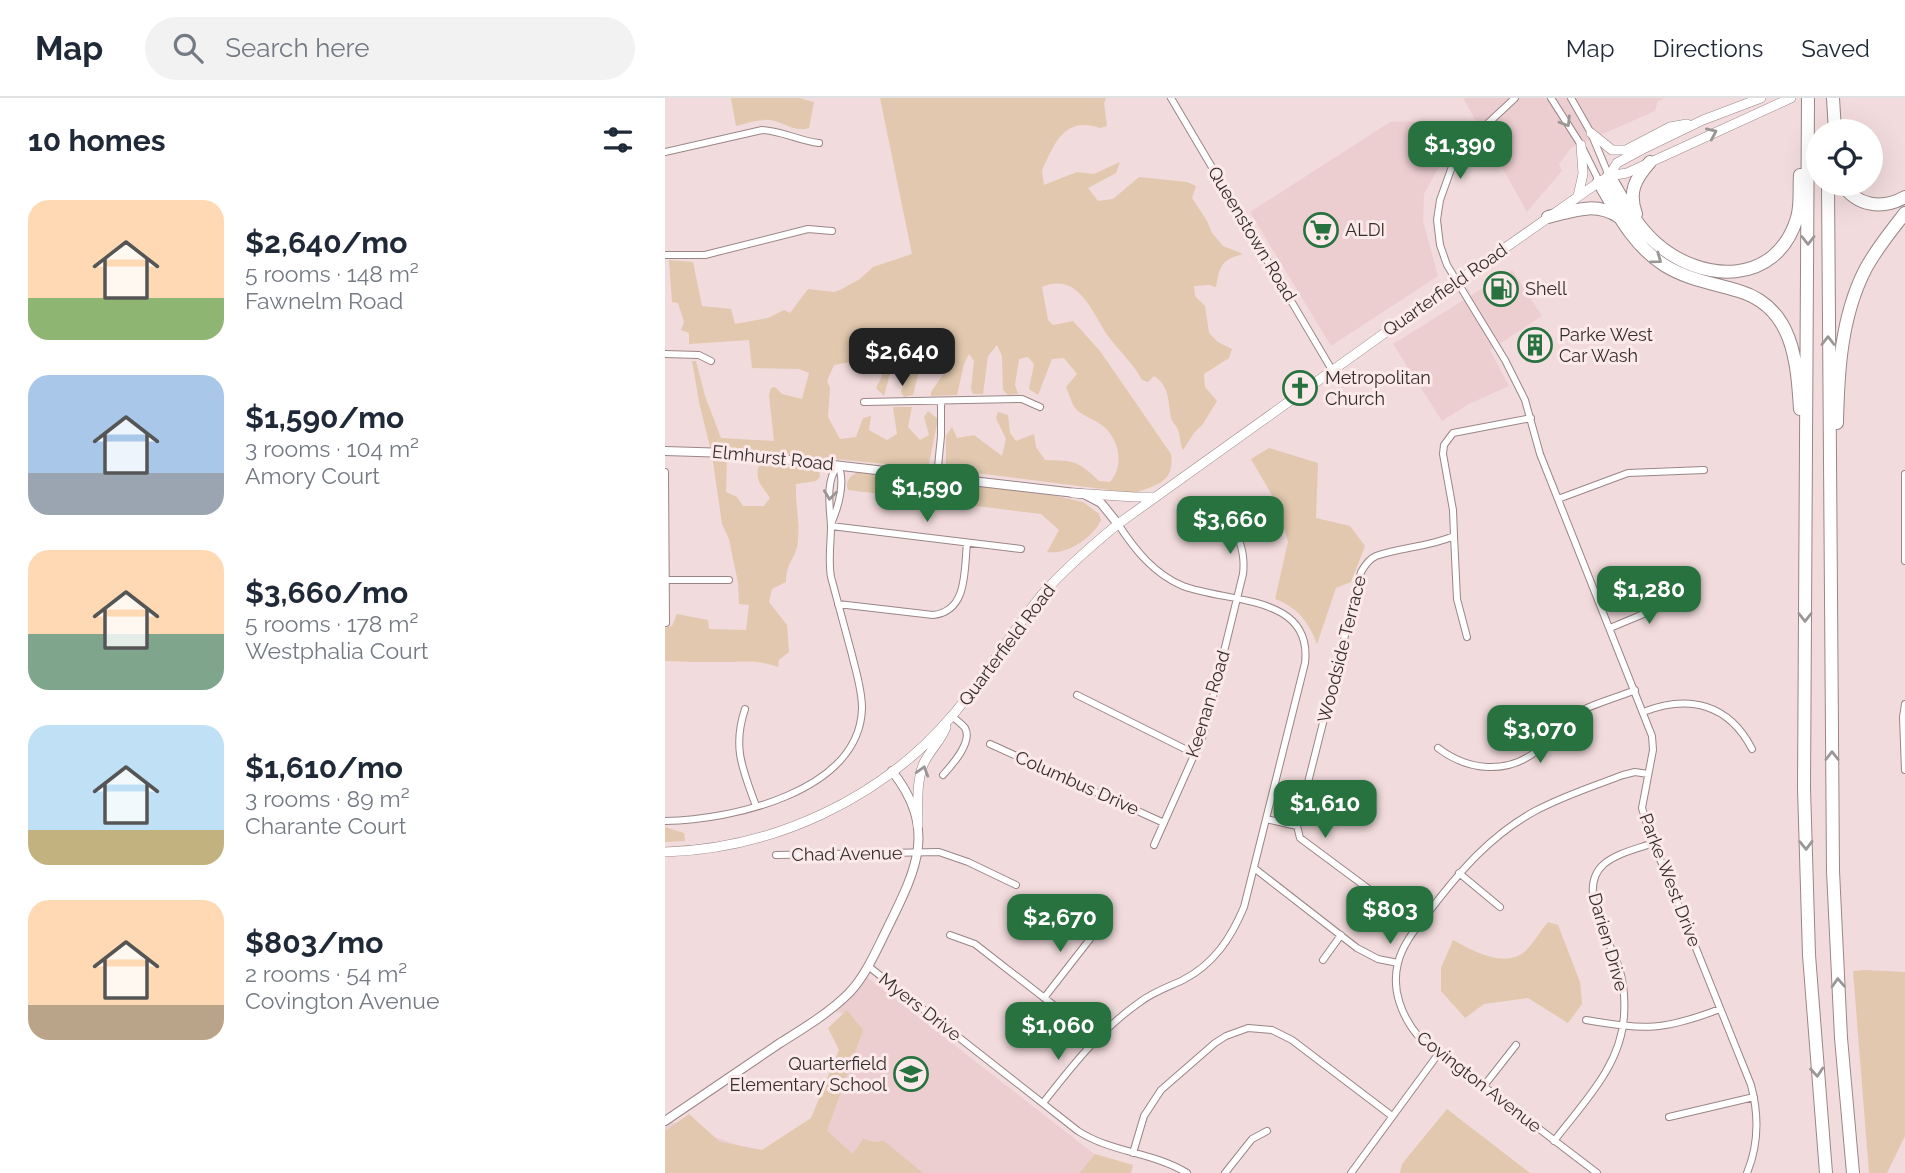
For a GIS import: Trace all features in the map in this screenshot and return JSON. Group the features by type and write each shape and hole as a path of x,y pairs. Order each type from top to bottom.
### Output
{"highway":[{"path":"1604,179 1641,228 1671,254 1687,263 1713,271 1739,272 1758,266 1786,241 1797,217 1806,98"},
{"path":"1806,98 1806,872 1814,1038 1826,1173"},
{"path":"1829,119 1830,98"},
{"path":"1830,98 1833,119"},
{"path":"1641,228 1632,192 1640,174 1650,162"},
{"path":"1604,179 1619,217 1637,242 1660,262 1693,279 1755,297 1772,309 1785,326 1795,355 1797,374 1806,549"},
{"path":"1828,196 1832,789 1837,954 1853,1173"},
{"path":"1854,196 1868,204 1887,204 1905,197"},
{"path":"1548,217 1593,207 1608,210 1619,217"},
{"path":"1832,630 1837,417 1846,322 1865,269 1905,213"}],"main road":[{"name":"Quarterfield Road","path":"665,852 719,847 771,835 847,801 892,771 924,746 950,718 1042,596 1083,553 1118,524 1604,179 1617,163 1703,120 1761,98"},
{"name":"Quarterfield Road","path":"1604,179 1627,173 1791,98"},
{"path":"1591,133 1612,150 1626,150 1670,127 1703,120"},
{"path":"1578,196 1583,171 1581,145"},
{"path":"1073,493 1157,497"},
{"path":"918,827 921,774 950,718"}],"street":[{"name":"Queenstown Road","path":"1171,98 1332,370"},
{"name":"Parke West Drive","path":"1515,98 1492,116 1454,161 1440,200 1437,220 1440,245 1447,265 1517,382 1531,418 1540,454 1652,736 1653,750 1642,808 1653,843 1754,1097 1755,1151 1747,1173"},
{"path":"1551,98 1604,179"},
{"path":"1571,98 1591,133 1604,179"},
{"path":"665,152 762,130 775,130 819,143"},
{"path":"665,255 705,255 808,229 832,231"},
{"path":"665,354 699,355 712,360"},
{"path":"865,402 1022,399 1040,407"},
{"path":"937,477 941,401"},
{"path":"1467,637 1457,598 1453,510 1443,454 1453,433 1531,418"},
{"name":"Elmhurst Road","path":"665,451 729,453 1073,493 1093,498 1107,509 1118,524"},
{"path":"665,821 708,817 756,806 793,791 825,775 843,759 855,738 861,717 862,698 828,559 831,526 828,510 833,472 838,466"},
{"path":"1559,499 1629,473 1704,470"},
{"path":"665,472 666,623"},
{"path":"1905,474 1905,561"},
{"name":"Keenan Road","path":"1154,845 1195,754 1208,717 1243,574 1244,553 1238,535 1225,513"},
{"path":"1043,1103 1094,1040 1139,1002 1192,975 1217,954 1237,924 1244,907 1305,663 1304,641 1295,623 1272,608 1184,586 1170,579 1139,555 1118,524"},
{"path":"831,526 1021,549"},
{"name":"Woodside Terrace","path":"1297,826 1361,572 1376,556 1437,543 1454,536"},
{"path":"838,604 933,615 948,612 959,600 962,591 967,543"},
{"path":"666,580 729,580"},
{"path":"1610,628 1677,600"},
{"path":"1438,748 1461,763 1477,767 1506,766 1521,761 1538,750 1570,717 1635,690"},
{"path":"1077,695 1195,754"},
{"path":"1643,712 1671,704 1687,703 1706,707 1719,712 1735,724 1752,749"},
{"path":"1905,704 1905,771"},
{"path":"745,709 738,734 738,751 756,806"},
{"path":"943,775 957,757 967,734 965,729 950,718"},
{"name":"Columbus Drive","path":"989,744 1164,822"},
{"path":"665,1121 820,1017 849,992 868,966 900,901 918,853 918,827 911,796 892,771"},
{"path":"1254,868 1367,954 1398,963 1414,932 1459,873 1491,841 1534,811 1623,775 1635,772 1648,774"},
{"path":"1266,819 1297,826 1300,838 1374,894"},
{"name":"Darien Drive","path":"1554,1141 1606,1072 1618,1047 1623,1026 1623,982 1593,901 1593,882 1599,869 1606,863 1653,843"},
{"name":"Chad Avenue","path":"776,855 949,853 1016,885"},
{"path":"1459,873 1500,907"},
{"path":"1044,998 1090,939 1096,919"},
{"path":"950,934 975,944 1094,1040"},
{"path":"1323,960 1342,935"},
{"name":"Covington Avenue","path":"1398,963 1397,988 1406,1019 1419,1037 1597,1173"},
{"name":"Myers Drive","path":"868,966 1090,1139 1164,1161 1187,1173"},
{"path":"1586,1020 1647,1029 1668,1026 1720,1009"},
{"path":"1133,1153 1144,1116 1161,1090 1215,1043 1248,1028 1272,1030 1292,1040 1392,1116"},
{"path":"1483,1087 1516,1045"},
{"path":"1350,1173 1439,1054"},
{"path":"1669,1117 1754,1097"},
{"path":"1225,1173 1252,1139 1268,1130"}],"shaded area":[{"path":"731,98 799,98 814,102 809,128 799,129 766,120 736,126"},
{"path":"880,98 1106,98 1104,103 1107,126 1078,126 1062,134 1042,170 1044,185 1077,172 1094,174 1120,162 1116,173 1088,188 1098,201 1113,199 1139,177 1187,182 1196,186 1192,198 1212,233 1223,246 1243,254 1223,264 1216,287 1194,286 1195,296 1205,306 1209,333 1218,342 1232,349 1229,358 1204,374 1205,387 1217,401 1183,450 1171,418 1166,389 1159,380 1154,376 1148,382 1142,380 1108,336 1083,296 1065,285 1042,287 1048,320 1053,325 1073,321 1100,351 1171,454 1170,471 1163,481 1134,493 946,469 946,436 952,427 957,438 974,435 1002,456 1006,439 996,418 998,412 1008,415 1010,433 1016,441 1034,434 1036,447 1045,460 1075,463 1099,481 1110,482 1115,475 1119,459 1115,442 1106,428 1075,408 1066,387 1077,374 1064,358 1052,359 1038,395 1029,389 1034,364 1028,357 1019,359 1015,385 1018,394 1008,395 1003,390 1002,356 997,345 988,356 983,394 973,394 971,389 974,361 969,354 957,395 931,396 944,373 943,360 933,357 920,367 913,395 904,397 901,392 911,360 908,345 897,348 884,396 876,388 882,376 881,364 851,362 834,365 827,381 830,388 828,417 840,439 856,437 863,418 871,416 869,430 887,440 897,434 893,407 912,407 908,427 920,440 929,435 924,417 928,411 938,419 928,468 710,447 692,361 696,361 705,396 721,438 774,441 769,395 771,388 775,387 782,394 802,399 809,373 799,369 752,368 749,340 689,344 689,333 681,330 684,322 678,303 672,302 669,260 693,262 702,306 731,309 735,324 768,318 784,310 790,313 808,289 834,292 840,290 860,279 873,267 912,254"},
{"path":"1463,98 1665,98 1658,101 1655,111 1571,148 1559,164 1562,171 1527,212"},
{"path":"1423,121 1449,149 1424,194 1423,221 1438,276 1331,346 1250,212 1390,122"},
{"path":"1512,270 1542,316 1490,350 1509,386 1469,404 1442,421 1393,344"},
{"path":"1269,448 1318,463 1316,518 1350,526 1365,546 1351,582 1336,588 1317,644 1301,616 1290,606 1275,599 1288,542 1277,504 1251,459"},
{"path":"712,455 727,457 726,492 737,497 743,506 764,506 770,498 758,477 761,461 819,467 820,477 816,481 796,484 796,551 786,582 772,589 769,602 787,625 789,652 779,660 778,667 750,662 665,661 665,628 672,626 677,614 708,620 709,629 746,630 749,605 739,604 738,583 729,539 722,524"},
{"path":"859,472 1052,495 1083,502 1099,514 1101,520 1092,533 1079,544 1063,551 1047,552 1059,530 1041,514 848,490 849,479"},
{"path":"665,827 684,833 685,841 665,842"},
{"path":"1548,922 1558,925 1580,982 1582,1004 1568,1023 1528,998 1484,1004 1465,1018 1441,991 1441,968 1453,940 1494,958 1512,958 1527,949"},
{"path":"1853,971 1905,972 1905,1136 1887,1173 1869,1173"},
{"name":"Quarterfield Elementary School","path":"867,977 1118,1173 712,1173 665,1143 665,1126 671,1122 770,1156 806,1134 852,1017 835,1011"},
{"path":"847,1010 863,1030 827,1131 853,1154 863,1139 884,1141 923,1173 665,1173 665,1131 689,1114 720,1142 762,1150 811,1118 839,1050 828,1028"},
{"path":"1447,1109 1530,1173 1400,1173 1402,1164"},
{"path":"1095,1154 1133,1165 1131,1173 1080,1173"}],"place":[{"name":"ALDI","path":"1321,230"},
{"name":"Shell","path":"1501,289"},
{"name":"Parke West Car Wash","path":"1535,345"},
{"name":"Metropolitan Church","path":"1300,388"},
{"name":"Quarterfield Elementary School","path":"911,1074"}]}
